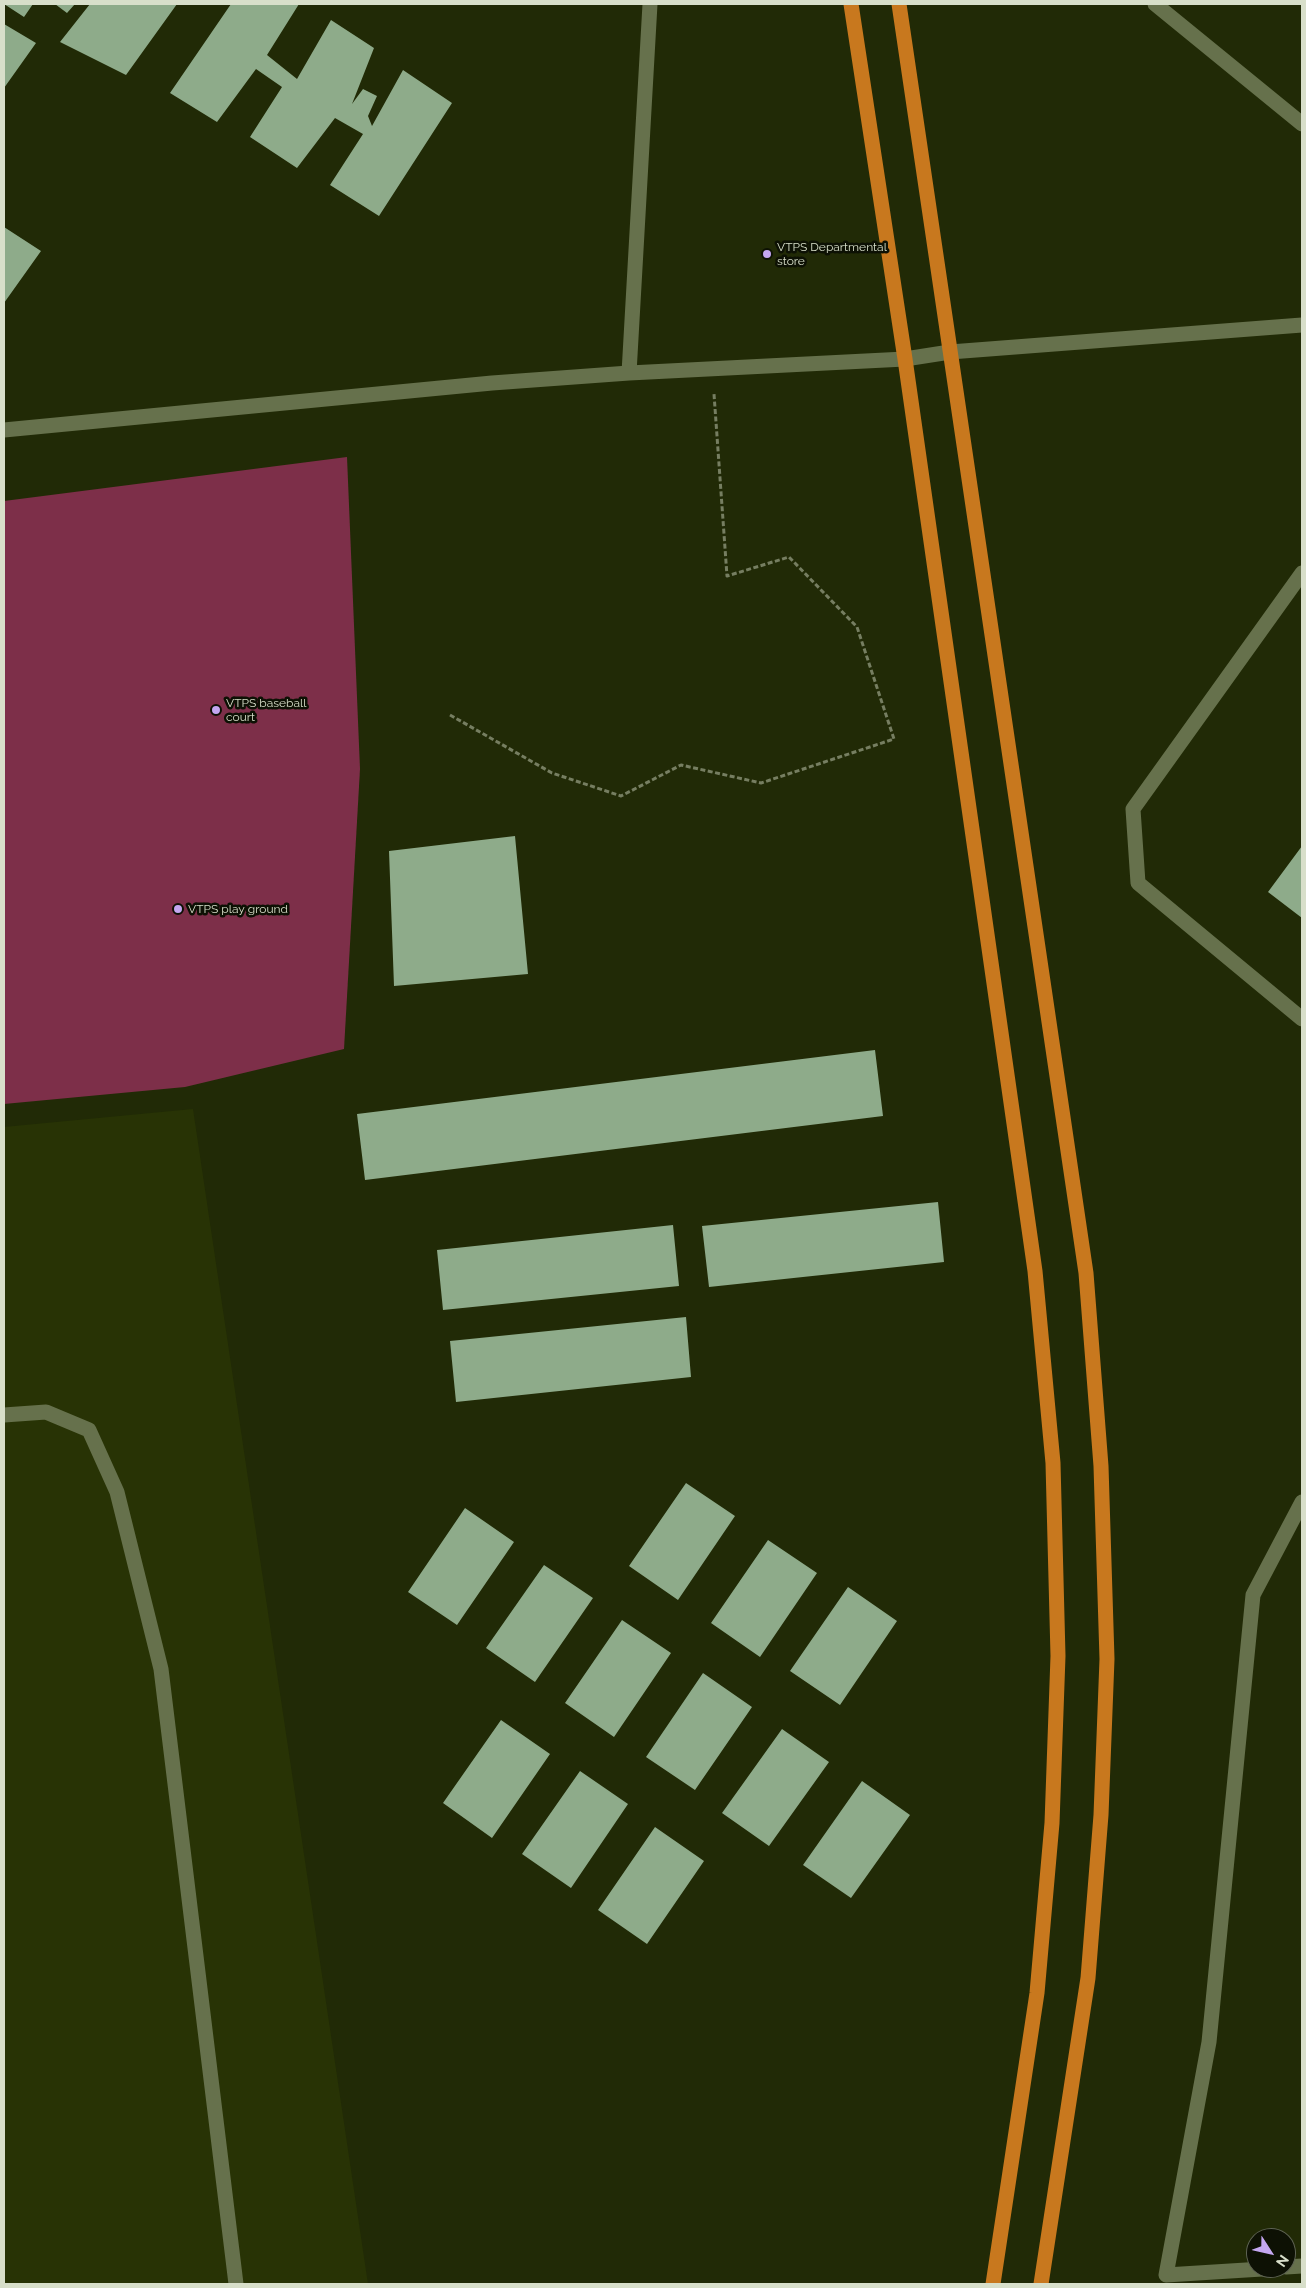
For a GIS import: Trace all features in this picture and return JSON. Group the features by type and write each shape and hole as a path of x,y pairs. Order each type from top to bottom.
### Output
{"highway":[{"path":"851,4 905,359 1035,1271 1053,1463 1058,1656 1052,1823 1037,1993 993,2284"},
{"path":"899,4 1086,1273 1101,1466 1107,1659 1100,1815 1088,1978 1041,2284"}],"street":[{"path":"629,373 650,4"},
{"path":"1155,4 1302,124"},
{"path":"4,430 492,383 713,368 905,359 950,352 1302,325"},
{"path":"1302,573 1133,809 1138,883 1302,1019"},
{"path":"4,1415 46,1412 89,1430 117,1492 161,1669 236,2284"},
{"path":"1246,2270 1166,2275 1209,2042 1253,1595 1302,1502"}],"path":[{"path":"450,715 552,773 621,796 681,765 762,783 894,739 857,627 789,557 727,576 713,368"}],"shaded area":[{"name":"VTPS play ground","path":"347,457 360,769 344,1049 185,1087 4,1104 4,501"},
{"path":"193,1109 368,2284 4,2284 4,1127"}],"building":[{"path":"4,4 33,4 24,17"},
{"path":"55,4 75,4 67,13"},
{"path":"90,4 177,4 126,75 60,42"},
{"path":"231,4 299,4 267,55 297,79 331,20 374,48 352,104 363,89 377,96 368,116 372,126 403,70 452,103 379,216 330,185 363,134 335,118 297,168 250,137 282,87 256,69 217,122 170,93"},
{"path":"4,24 36,43 4,88"},
{"path":"4,227 41,251 4,303"},
{"path":"515,836 528,974 394,986 389,851"},
{"path":"1302,846 1302,918 1268,892"},
{"path":"875,1050 883,1116 365,1180 357,1114"},
{"path":"938,1202 944,1262 709,1287 702,1226"},
{"path":"673,1225 679,1286 443,1310 437,1250"},
{"path":"686,1317 691,1377 456,1402 450,1341"},
{"path":"686,1483 735,1516 678,1600 629,1566"},
{"path":"465,1508 514,1542 457,1625 408,1592"},
{"path":"768,1540 817,1573 760,1657 711,1623"},
{"path":"544,1565 593,1598 535,1682 486,1648"},
{"path":"848,1587 897,1621 840,1705 790,1671"},
{"path":"622,1620 671,1653 614,1737 565,1703"},
{"path":"703,1673 752,1707 695,1790 646,1757"},
{"path":"501,1720 550,1754 492,1838 443,1803"},
{"path":"782,1729 829,1762 769,1846 722,1813"},
{"path":"580,1771 628,1804 571,1888 522,1854"},
{"path":"862,1781 910,1815 851,1898 803,1865"},
{"path":"655,1827 704,1861 647,1944 598,1910"}],"place":[{"name":"VTPS Departmental store","path":"767,254"},
{"name":"VTPS baseball court","path":"216,710"},
{"name":"VTPS play ground","path":"178,909"}]}
